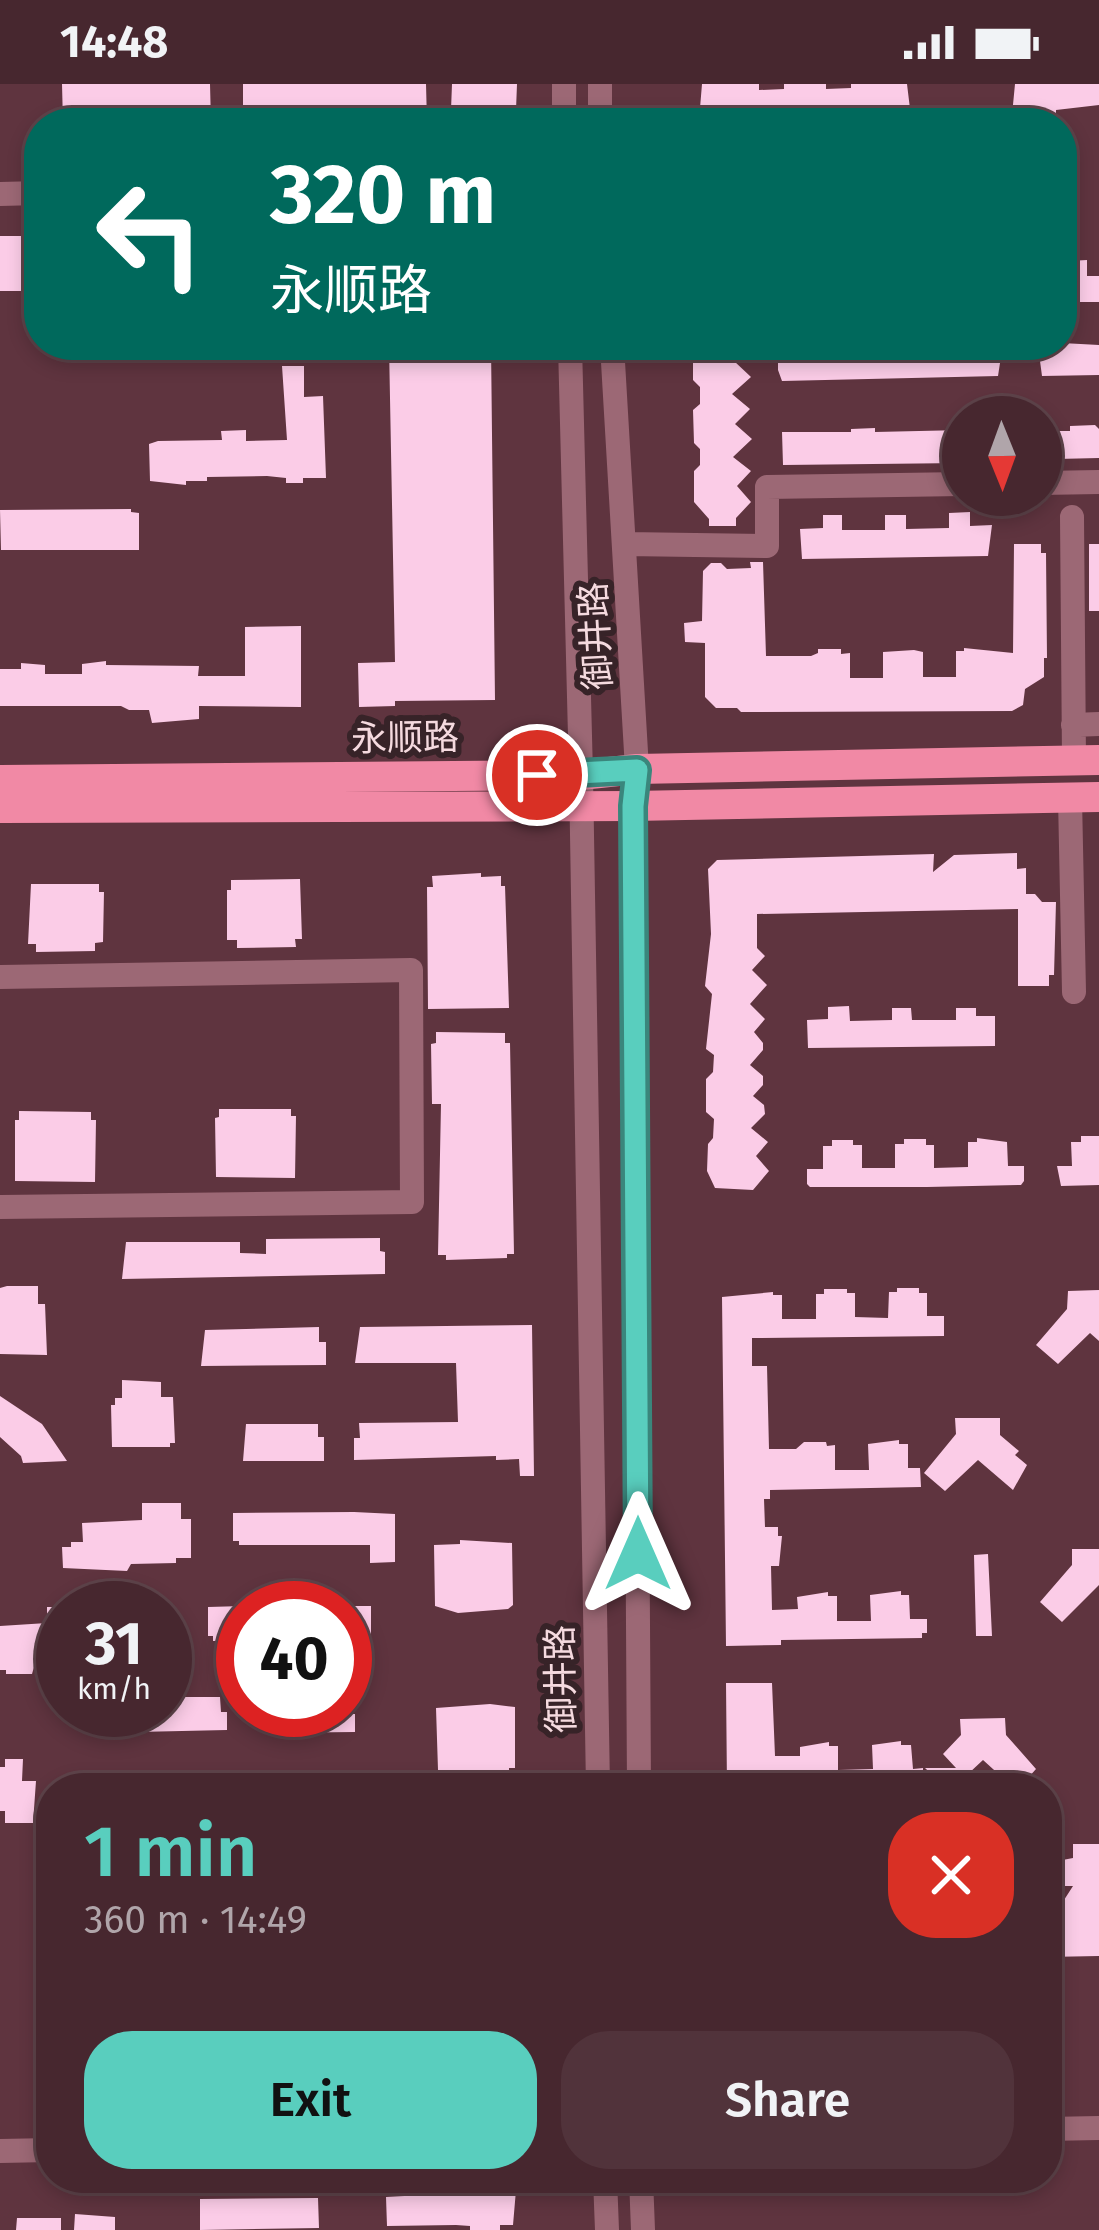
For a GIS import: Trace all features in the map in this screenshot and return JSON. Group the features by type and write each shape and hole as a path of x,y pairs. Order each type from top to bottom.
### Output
{"main road":[{"name":"永顺路","path":"0,808 580,789 637,770 1086,760"},
{"name":"永顺路","path":"0,780 580,789 633,806 1084,797"}],"street":[{"name":"御井路","path":"570,360 598,1773"},
{"name":"御井路","path":"614,360 637,770 633,806 639,1773"},
{"path":"1062,482 1099,482"},
{"path":"626,544 767,546 767,487 942,484"},
{"path":"1072,517 1086,760"},
{"path":"1075,992 1084,797"},
{"path":"0,976 411,970 412,1202 0,1207"},
{"path":"1062,2129 1099,2128"},
{"path":"0,2151 36,2150"},
{"path":"606,2193 607,2230"},
{"path":"642,2193 643,2230"}],"building":[{"path":"62,84 210,84 211,108 63,108"},
{"path":"243,84 426,84 427,108 243,108"},
{"path":"452,84 517,84 516,108 451,108"},
{"path":"702,84 759,84 759,90 784,89 784,84 826,84 826,89 907,84 910,108 700,108"},
{"path":"1015,84 1099,84 1099,105 1013,108"},
{"path":"0,236 24,236 24,291 0,291"},
{"path":"1087,260 1087,276 1099,276 1099,302 1077,302 1077,261"},
{"path":"1077,344 1099,345 1099,375 1042,376 1040,360 1077,360"},
{"path":"389,360 491,360 495,700 395,701 395,706 359,707 358,663 395,662"},
{"path":"693,360 735,360 751,377 732,394 750,409 735,424 752,439 733,457 751,471 737,486 751,502 736,518 736,526 709,526 709,519 694,502 700,449 694,443 693,410 700,404 700,387 693,380"},
{"path":"778,360 1000,360 998,376 782,381"},
{"path":"282,366 304,366 304,397 323,396 326,478 286,483 286,478 267,476 207,477 207,481 186,481 186,485 150,481 149,444 158,441 222,440 221,431 246,430 246,441 287,440"},
{"path":"1070,426 1099,429 1099,458 1062,459 1062,431 1070,431"},
{"path":"942,430 942,463 783,465 782,432"},
{"path":"131,509 139,513 139,550 1,550 0,510"},
{"path":"823,515 842,515 842,530 885,530 885,515 906,515 906,529 949,528 949,516 970,516 970,526 992,525 988,556 802,559 800,529 823,528"},
{"path":"1014,544 1041,544 1041,553 1046,553 1047,658 1044,677 1025,689 1023,705 1012,711 741,712 716,708 705,697 705,643 685,642 684,623 702,621 703,571 711,563 727,569 763,562 766,656 811,656 818,649 841,649 841,654 850,653 850,678 883,678 883,652 914,650 923,652 923,677 956,677 956,651 1013,653"},
{"path":"1089,544 1099,544 1099,611 1089,611"},
{"path":"301,626 301,707 199,706 199,719 152,723 149,710 121,706 0,706 0,669 21,669 21,663 45,665 45,674 82,674 82,664 106,661 106,665 199,666 198,676 245,676 245,627"},
{"path":"1017,853 1017,869 1026,868 1026,894 1035,894 1042,902 1056,902 1054,975 1049,975 1049,986 1018,986 1018,909 757,914 757,948 765,956 752,970 767,985 750,1004 765,1019 754,1032 763,1050 750,1065 763,1076 763,1085 753,1096 764,1105 765,1114 751,1128 768,1142 756,1156 769,1171 753,1190 715,1188 707,1171 714,1119 706,1112 706,1079 713,1072 714,1055 706,1049 712,994 705,986 711,934 708,869 717,860 934,854 933,872 954,855"},
{"path":"481,873 481,877 501,876 501,886 505,886 509,1008 428,1009 427,887 433,887 432,876"},
{"path":"300,879 302,939 295,939 296,947 237,948 237,940 227,940 231,880"},
{"path":"31,884 99,884 99,892 104,892 103,942 95,943 95,951 36,952 36,944 28,944"},
{"path":"849,1006 850,1021 892,1020 892,1008 911,1008 912,1020 956,1020 956,1008 976,1008 976,1016 995,1016 995,1046 808,1048 807,1020 828,1019 828,1007"},
{"path":"436,1032 505,1033 505,1043 510,1043 514,1254 507,1258 446,1260 446,1255 438,1255 441,1104 432,1104 431,1044 436,1043"},
{"path":"219,1109 291,1109 291,1116 296,1116 295,1178 216,1177"},
{"path":"19,1111 91,1112 91,1120 96,1120 95,1182 15,1181"},
{"path":"1081,1136 1099,1136 1099,1185 1061,1186 1057,1166 1072,1166 1071,1142 1081,1142"},
{"path":"977,1138 1007,1142 1008,1166 1024,1166 1021,1185 807,1184 807,1169 823,1169 823,1146 832,1146 832,1140 862,1145 862,1168 895,1168 895,1144 926,1139 926,1145 934,1145 934,1168 968,1167 968,1142 977,1142"},
{"path":"380,1238 385,1274 122,1279 126,1242 240,1242 240,1253 266,1254 266,1239"},
{"path":"38,1286 38,1304 45,1304 47,1355 0,1354 0,1288"},
{"path":"919,1288 919,1293 927,1293 927,1316 944,1316 944,1336 752,1338 752,1366 767,1366 769,1449 826,1442 835,1445 835,1470 869,1470 868,1444 899,1440 899,1444 908,1444 908,1468 920,1468 921,1487 770,1490 770,1499 764,1499 765,1527 778,1527 778,1536 782,1536 779,1566 771,1566 772,1610 798,1609 797,1597 828,1592 828,1596 837,1596 837,1621 871,1621 870,1595 901,1591 909,1595 910,1619 927,1619 927,1633 922,1638 781,1640 781,1645 726,1646 722,1297 773,1292 782,1295 782,1319 816,1319 816,1294 824,1294 824,1289 847,1289 855,1293 855,1317 888,1318 889,1292"},
{"path":"1099,1290 1099,1341 1090,1333 1058,1364 1036,1345 1067,1309 1068,1291"},
{"path":"532,1325 534,1476 520,1476 519,1459 496,1460 496,1456 354,1460 359,1423 458,1422 456,1363 355,1363 360,1327"},
{"path":"319,1327 319,1342 326,1342 326,1365 201,1366 205,1330"},
{"path":"122,1380 161,1382 161,1397 173,1397 175,1443 170,1447 112,1447 111,1405 115,1398 122,1398"},
{"path":"0,1396 42,1424 67,1461 23,1463 0,1437"},
{"path":"955,1418 1000,1418 1000,1435 1027,1465 1013,1490 978,1460 945,1491 924,1473 956,1434"},
{"path":"246,1424 318,1424 318,1437 324,1437 324,1461 243,1461"},
{"path":"142,1503 181,1503 181,1519 191,1519 191,1558 131,1564 127,1571 63,1568 62,1547 83,1542 82,1523 142,1520"},
{"path":"233,1513 395,1514 395,1562 370,1563 370,1545 239,1545 233,1541"},
{"path":"460,1540 512,1543 513,1605 508,1609 458,1613 435,1606 434,1545 460,1544"},
{"path":"1072,1549 1099,1549 1099,1585 1062,1622 1040,1602 1072,1565"},
{"path":"988,1554 992,1636 976,1636 974,1555"},
{"path":"208,1607 216,1607 216,1641 208,1636"},
{"path":"36,1624 32,1674 0,1670 0,1626"},
{"path":"726,1683 772,1683 775,1756 800,1756 800,1747 829,1742 829,1746 838,1746 838,1770 873,1769 872,1745 901,1741 901,1745 911,1745 913,1769 923,1768 923,1773 727,1773"},
{"path":"192,1697 216,1697 216,1730 192,1731"},
{"path":"515,1707 515,1768 509,1768 509,1773 438,1770 436,1708"},
{"path":"1005,1718 1006,1735 1036,1769 1032,1773 997,1773 983,1760 969,1773 930,1773 925,1768 956,1768 943,1754 961,1735 960,1719"},
{"path":"5,1759 23,1759 22,1781 36,1781 33,1823 5,1823 5,1811 0,1811 0,1767 5,1767"},
{"path":"1073,1844 1099,1844 1099,1956 1062,1957 1062,1903 1073,1886 1062,1886 1062,1860 1073,1858"},
{"path":"516,2193 513,2225 500,2225 500,2230 387,2226 386,2197"},
{"path":"318,2198 319,2228 200,2230 200,2199"},
{"path":"75,2214 115,2217 115,2230 74,2230"},
{"path":"17,2218 61,2218 61,2230 16,2230"}],"route":[{"path":"537,775 637,770 633,806 638,1554"}]}
